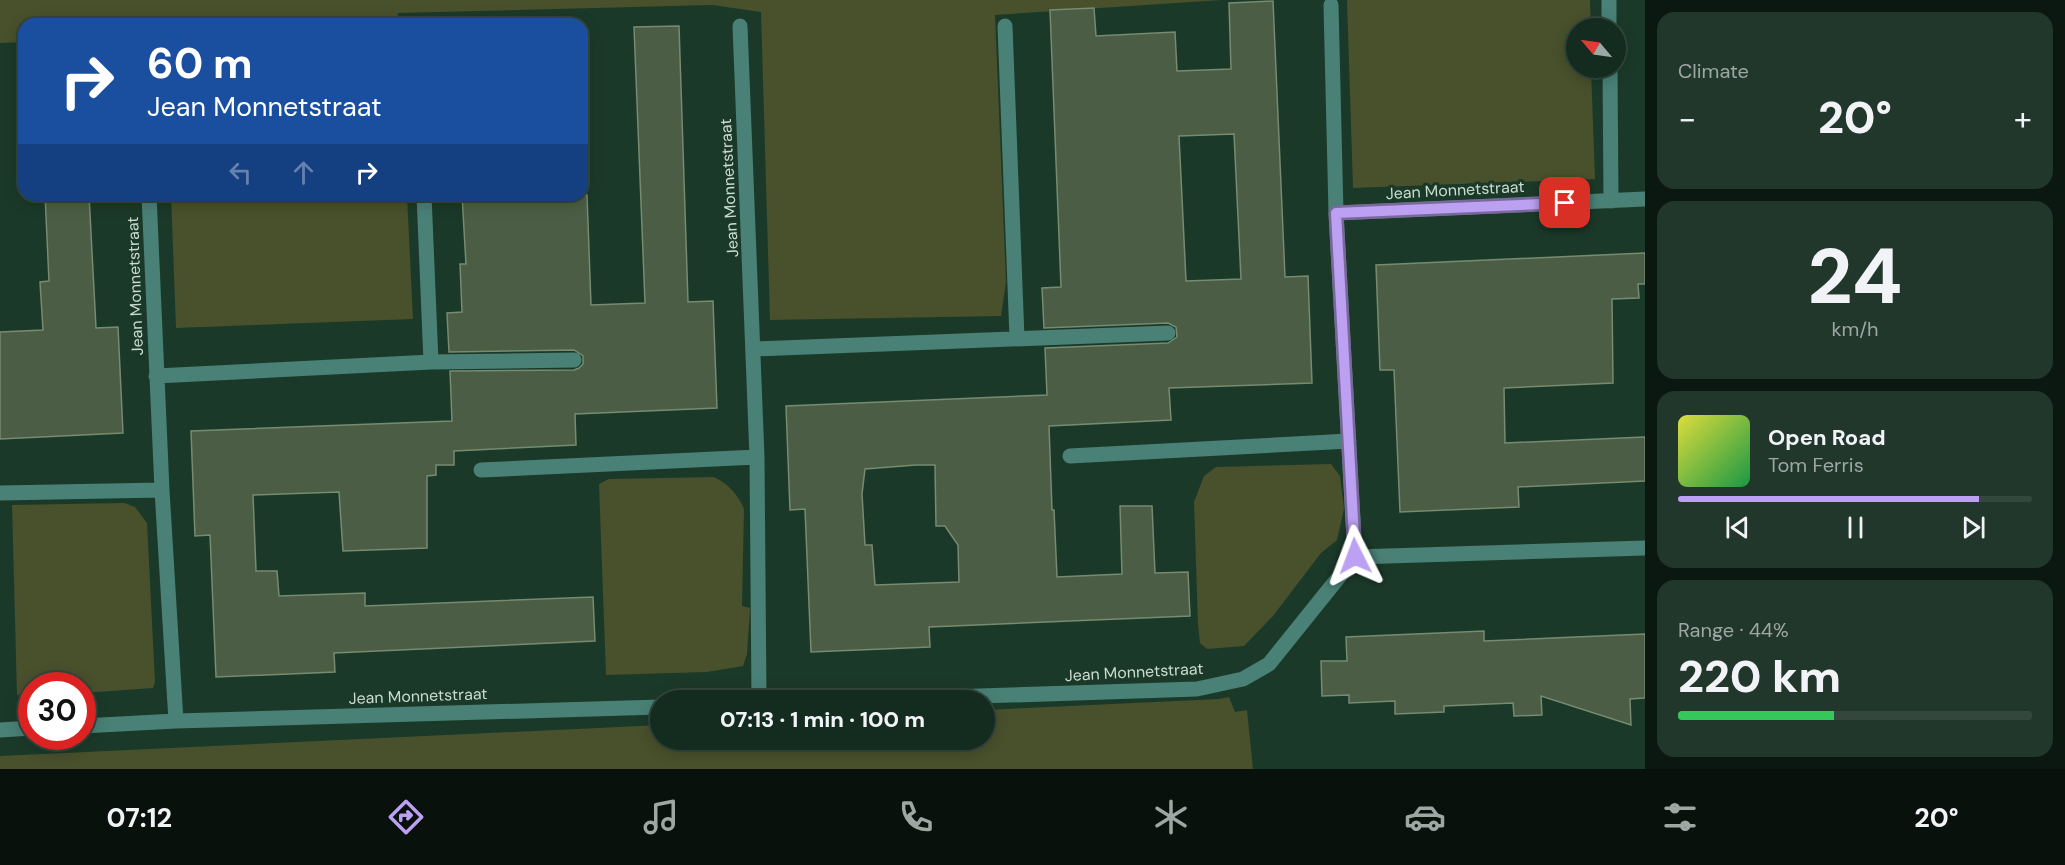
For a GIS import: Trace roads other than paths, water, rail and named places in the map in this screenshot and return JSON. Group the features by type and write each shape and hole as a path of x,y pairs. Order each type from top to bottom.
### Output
{"street":[{"path":"1609,0 1609,18"},
{"path":"1331,5 1336,213 1355,556 1645,548"},
{"name":"Jean Monnetstraat","path":"740,26 754,349 759,690"},
{"path":"1005,26 1017,338"},
{"path":"1610,78 1611,201"},
{"name":"Jean Monnetstraat","path":"1336,213 1645,199"},
{"name":"Jean Monnetstraat","path":"149,201 156,376 176,721"},
{"path":"424,201 431,362"},
{"path":"754,349 1168,333"},
{"name":"Jean Monnetstraat","path":"156,376 431,362 574,360"},
{"path":"1070,456 1349,441"},
{"path":"481,470 757,457"},
{"path":"0,493 162,490"},
{"name":"Jean Monnetstraat","path":"995,696 1197,689 1244,679 1269,664 1355,556"},
{"name":"Jean Monnetstraat","path":"96,725 650,707"},
{"path":"0,730 18,729"}]}
